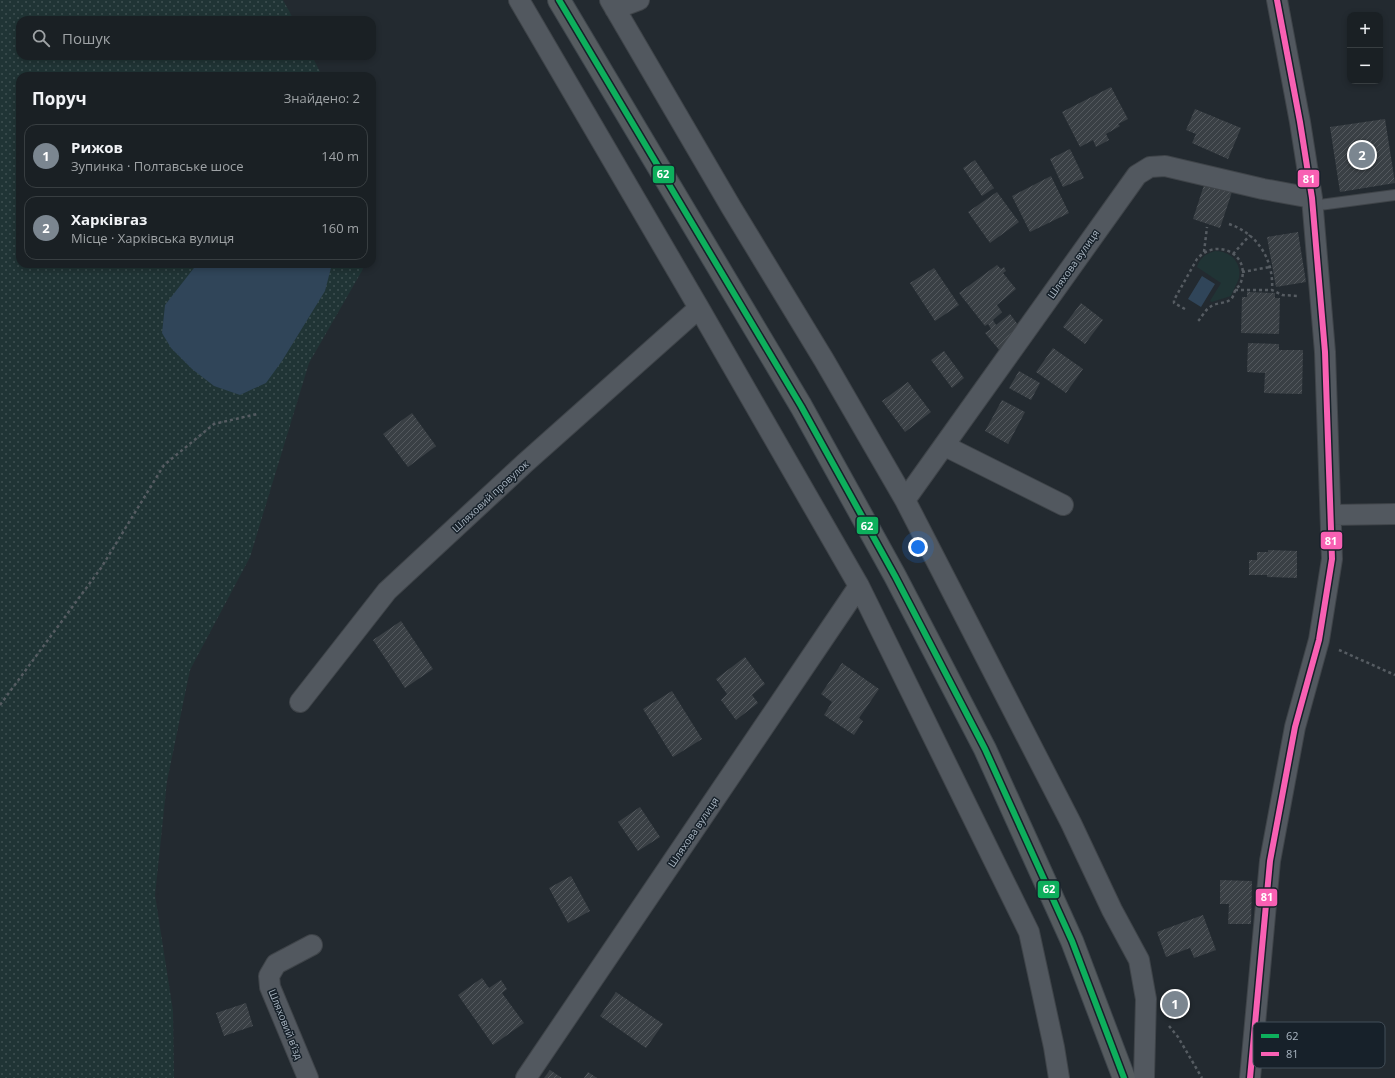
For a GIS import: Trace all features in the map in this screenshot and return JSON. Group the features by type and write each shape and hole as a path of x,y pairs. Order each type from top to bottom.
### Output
{"highway":[{"path":"559,0 801,406 899,583 985,749 1072,942 1124,1078"}],"street":[{"path":"519,0 859,586 1029,932 1059,1078"},
{"path":"639,0 612,4 731,207 824,360 905,500 1060,802 1112,910 1139,960 1146,999 1144,1078"},
{"path":"1255,1022 1270,861 1295,727 1319,640 1332,559 1332,515 1325,352 1312,202 1300,122 1277,0"},
{"name":"Шляхова вулиця","path":"905,500 945,446 1132,180 1143,170 1157,166 1165,166 1312,202"},
{"name":"Шляховий провулок","path":"300,702 388,591 531,458 699,308"},
{"path":"945,446 1063,505"},
{"path":"1332,515 1395,514"},
{"name":"Шляхова вулиця","path":"526,1078 859,586"},
{"name":"Шляховий в’їзд","path":"308,1078 270,987 269,976 276,964 312,945"},
{"path":"1250,1078 1253,1045"}],"lane":[{"path":"1312,202 1395,194"}],"path":[{"path":"1229,224 1236,226 1250,235 1260,246 1268,259 1270,266 1272,290"},
{"path":"1204,252 1207,227"},
{"path":"1233,254 1250,235"},
{"path":"1185,309 1174,303 1174,300 1197,259 1204,252 1220,248 1233,254 1240,262 1242,272 1241,281 1231,300 1211,306 1198,321"},
{"path":"1242,272 1270,266"},
{"path":"1235,290 1272,290 1282,295 1301,296"},
{"path":"0,705 101,568 164,465 214,424 257,414"},
{"path":"1319,640 1395,675"},
{"path":"1146,999 1178,1037 1202,1078"}],"green space":[{"path":"0,0 283,0 292,16 16,16 16,60 314,60 320,72 16,72 16,268 363,269 309,363 250,557 190,670 167,781 155,895 173,1011 174,1078 0,1078"},
{"path":"1215,251 1226,253 1234,258 1239,267 1239,278 1231,296 1212,302 1210,301 1221,283 1197,267 1203,257"}],"water":[{"path":"194,268 331,268 325,291 282,361 266,383 240,395 214,386 192,369 171,348 162,333 165,305"},
{"path":"1202,276 1215,284 1201,307 1188,299"}],"building":[{"path":"1111,87 1128,119 1118,124 1120,126 1106,134 1109,140 1096,147 1093,140 1080,147 1062,112"},
{"path":"1195,109 1241,128 1228,159 1192,143 1196,134 1186,130"},
{"path":"1385,119 1395,183 1340,192 1330,127"},
{"path":"1070,149 1084,178 1063,187 1050,159"},
{"path":"975,160 994,188 982,196 963,168"},
{"path":"1051,176 1069,213 1030,232 1012,196"},
{"path":"1205,182 1232,192 1220,228 1193,219"},
{"path":"997,192 1019,222 990,243 968,212"},
{"path":"1298,232 1306,282 1276,287 1267,237"},
{"path":"997,265 1001,269 1004,267 1006,271 1003,273 1016,289 997,305 1002,312 993,320 996,325 1010,314 1019,326 1000,351 985,333 991,329 988,324 985,326 959,293"},
{"path":"934,268 959,305 935,321 910,283"},
{"path":"1247,292 1275,293 1275,298 1280,298 1279,334 1241,333 1242,297 1247,297"},
{"path":"1081,303 1103,320 1085,344 1063,327"},
{"path":"1248,343 1279,344 1279,350 1303,350 1302,394 1264,393 1265,373 1247,372"},
{"path":"1053,348 1083,369 1066,393 1036,372"},
{"path":"944,351 964,378 952,388 931,360"},
{"path":"1019,371 1040,383 1031,400 1009,388"},
{"path":"908,382 931,412 905,432 882,401"},
{"path":"1002,400 1025,412 1008,444 985,431"},
{"path":"412,413 436,446 408,467 383,434"},
{"path":"1268,550 1297,551 1297,578 1249,575 1249,560 1257,560 1257,552 1268,552"},
{"path":"401,621 433,669 405,688 373,640"},
{"path":"745,657 765,684 752,695 758,703 736,720 721,700 727,694 716,679"},
{"path":"842,663 879,689 859,718 863,721 854,735 824,715 832,702 821,694"},
{"path":"672,691 702,739 673,757 643,709"},
{"path":"640,807 660,837 638,851 618,822"},
{"path":"571,876 590,911 568,923 549,888"},
{"path":"1220,880 1252,881 1251,924 1228,924 1229,904 1220,904"},
{"path":"1203,915 1216,950 1194,958 1190,948 1166,957 1157,932"},
{"path":"482,978 489,988 501,980 507,989 502,993 524,1023 493,1045 458,995"},
{"path":"616,992 663,1024 646,1048 600,1016"},
{"path":"246,1003 253,1026 224,1036 216,1013"},
{"path":"550,1070 562,1078 544,1078"},
{"path":"588,1072 597,1078 584,1078"}],"transit line":[{"name":"62","path":"559,0 801,406 895,576 985,749 1072,941 1124,1078"},
{"name":"81","path":"1255,1022 1270,861 1295,727 1319,640 1332,559 1325,352 1312,198 1300,122 1277,0"},
{"name":"81","path":"1250,1078 1253,1045"}],"place":[{"name":"Харківгаз","path":"1362,155"},
{"name":"Рижов","path":"1175,1004"}]}
